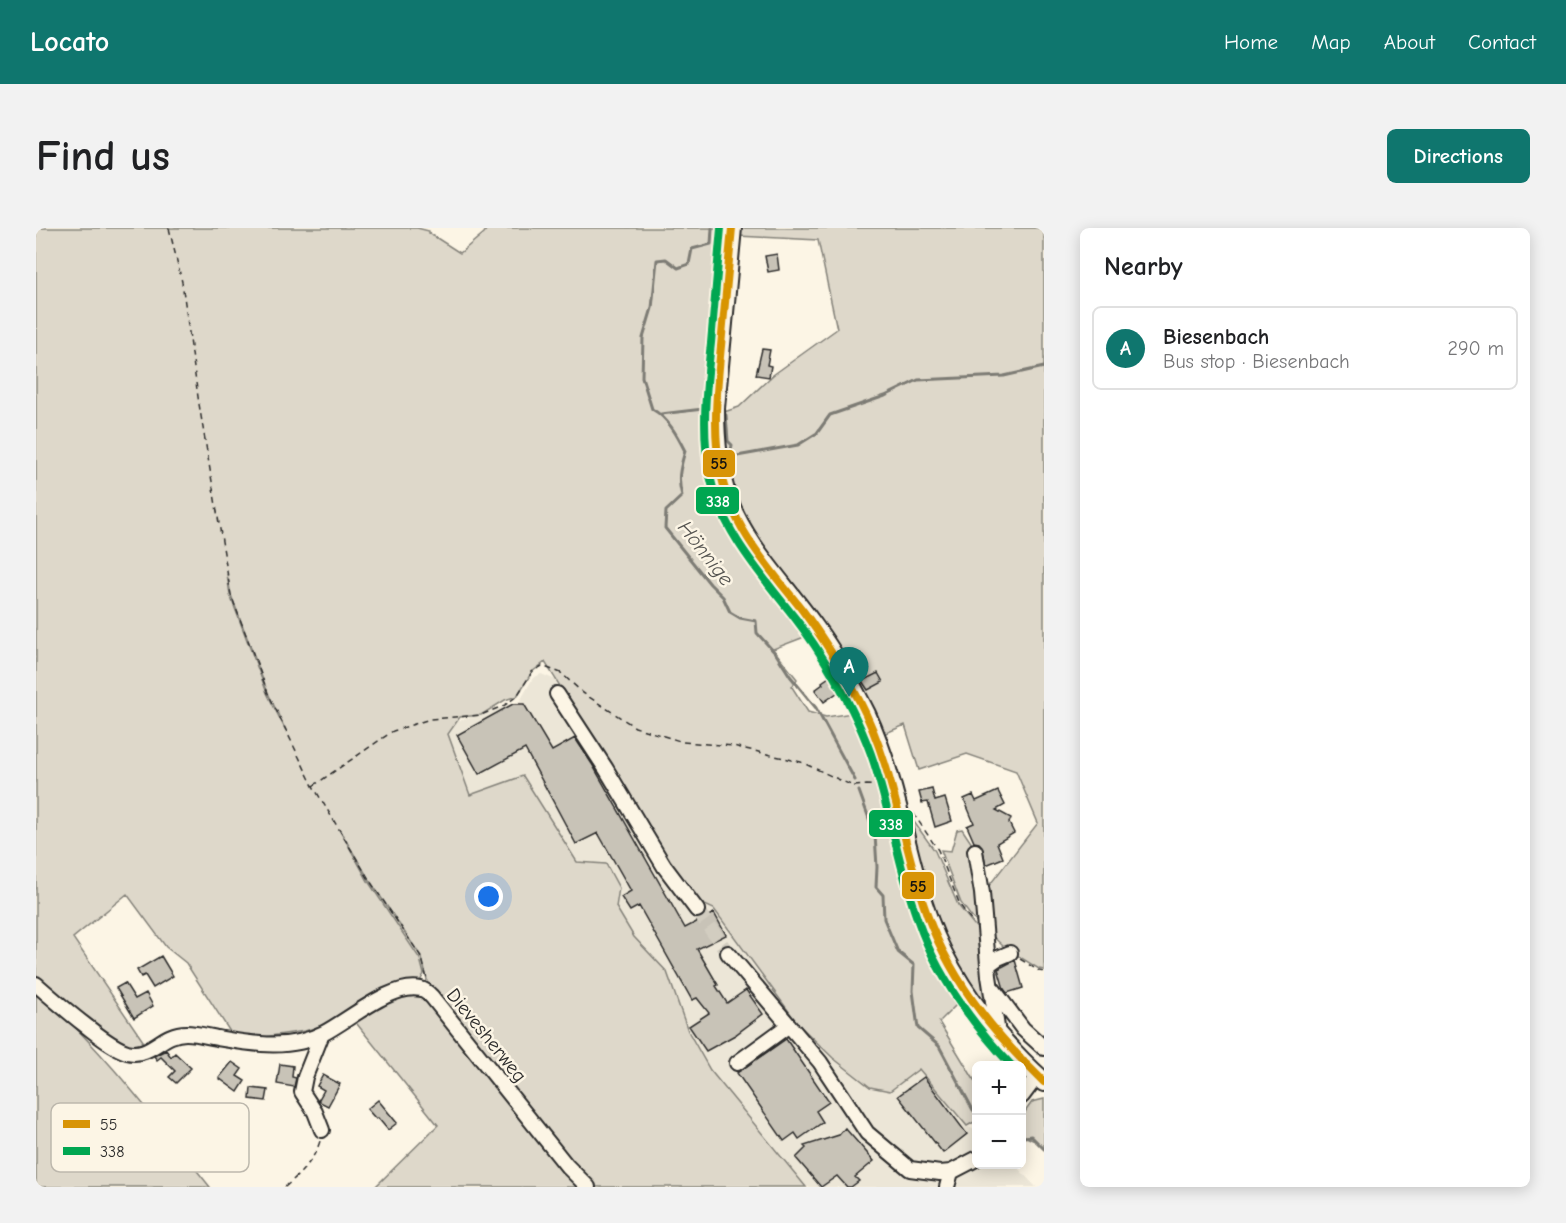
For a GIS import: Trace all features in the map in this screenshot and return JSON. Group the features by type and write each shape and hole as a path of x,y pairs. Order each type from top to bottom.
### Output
{"main road":[{"path":"732,228 715,408 718,460 728,498 747,538 816,629 848,682 876,737 923,905 940,946 962,987 996,1034 1040,1079"}],"street":[{"path":"557,694 606,769 664,866 697,910"},
{"path":"975,850 982,894 996,1034"},
{"path":"728,953 820,1062 867,1133 910,1169 940,1173 951,1172 972,1161"},
{"path":"988,965 1010,953"},
{"name":"Dievesherweg","path":"36,984 97,1034 117,1048 130,1053 141,1053 168,1037 181,1033 251,1044 292,1044 322,1034 392,992 413,988 424,989 440,1005 567,1166 588,1187"},
{"path":"992,987 1023,1029 1044,1048"},
{"path":"737,1063 789,1025"},
{"path":"322,1034 304,1077 302,1092 315,1112 322,1130"},
{"path":"1026,1092 1040,1079"},
{"path":"946,1187 951,1172"}],"path":[{"path":"169,228 182,282 231,595 268,693 313,786 370,881 422,958 427,980 424,989"},
{"path":"853,786 890,788 893,792"},
{"path":"911,811 938,850 960,905 973,922 986,932"},
{"path":"1010,953 1044,972"},
{"path":"285,1187 301,1173 316,1154 322,1130"}],"shaded area":[{"path":"36,228 417,228 429,231 460,253 487,228 724,228 711,459 812,634 773,649 797,679 792,687 808,712 826,717 859,712 879,769 920,916 936,960 958,1003 939,1022 972,1076 972,1123 967,1126 919,1069 890,1091 870,1087 833,1058 798,1024 714,909 694,900 545,662 532,672 517,696 505,700 481,715 460,717 448,734 470,795 523,776 577,862 606,864 619,888 616,907 634,937 667,972 688,1031 710,1070 806,1187 592,1187 424,989 427,980 422,958 370,881 342,834 368,881 420,959 424,974 419,983 305,1031 249,1039 234,1038 186,963 166,947 127,894 73,938 143,1041 136,1049 107,1038 36,978","holes":["227,574 231,595 268,693 286,731 267,693 230,595"]},
{"path":"739,228 1044,228 1044,970 1004,947 987,931 984,892 1038,823 1016,771 967,754 919,770 905,725 881,735 754,535 734,495 724,457 721,413 739,407 773,375 837,329 818,240 738,236"},
{"path":"541,674 556,680 694,900 714,909 798,1024 890,1091 919,1068 967,1126 972,1129 972,1169 1019,1169 1036,1187 806,1187 710,1070 688,1031 667,972 634,937 616,907 619,888 577,862 523,776 471,796 448,735 458,721 520,701 533,678"},
{"path":"909,815 935,851 958,905 979,931 992,1014 966,982 928,902 906,820"},
{"path":"962,829 976,850 984,928 973,919 961,903 941,850 951,851 957,830"},
{"path":"36,990 106,1060 142,1103 51,1103 51,1172 198,1172 210,1187 36,1187"},
{"path":"410,991 429,999 583,1187 375,1187 438,1125 353,1019"},
{"path":"1044,1099 1044,1149 1039,1143 1026,1137 1026,1110 1032,1102"}],"building":[{"path":"777,254 779,270 768,272 765,256"},
{"path":"762,349 770,350 767,365 771,366 769,377 756,375"},
{"path":"878,673 883,682 868,690 862,681"},
{"path":"832,675 841,690 824,702 815,690"},
{"path":"513,704 524,704 552,751 575,738 685,928 714,913 726,935 697,949 727,1003 746,990 763,1014 735,1035 706,1051 689,1026 709,1013 697,998 692,1000 639,906 630,911 621,897 631,891 598,833 576,844 525,749 479,774 457,735"},
{"path":"932,789 935,801 945,798 952,821 935,827 928,802 922,803 919,792"},
{"path":"998,791 1005,805 996,810 1011,818 1009,823 1014,833 997,843 1003,858 986,865 982,846 974,842 967,826 974,823 964,799 973,795 976,801"},
{"path":"161,956 173,976 153,988 145,975 141,977 137,970"},
{"path":"1015,960 1023,988 1007,993 998,969"},
{"path":"125,983 135,999 146,993 153,1006 134,1018 116,988"},
{"path":"786,1039 829,1102 816,1111 823,1122 799,1139 795,1133 784,1141 737,1073"},
{"path":"166,1050 171,1057 175,1053 191,1068 176,1083 169,1077 175,1071 161,1057 157,1060 154,1056"},
{"path":"232,1062 242,1069 237,1076 245,1081 238,1092 219,1078"},
{"path":"280,1064 293,1066 292,1077 296,1078 294,1087 277,1084"},
{"path":"323,1075 340,1084 328,1106 318,1101 324,1090 317,1086"},
{"path":"924,1077 967,1134 943,1153 898,1096"},
{"path":"251,1088 268,1090 266,1101 250,1099"},
{"path":"378,1100 397,1123 388,1130 367,1109"},
{"path":"845,1128 874,1161 855,1177 859,1181 851,1187 847,1187 837,1176 821,1187 796,1158 806,1148 804,1146 839,1135"}],"waterway":[{"name":"Hönnige","path":"712,228 711,244 692,249 689,264 678,268 666,259 657,260 652,308 643,338 642,377 652,409 667,422 685,451 680,474 682,496 666,511 665,528 723,597 730,612 740,618 756,621 757,633 776,654 790,676 816,708 855,780"},
{"path":"726,415 728,441 732,445 731,450 737,456 798,445 817,433 830,415 885,396 918,380 1004,376 1044,367"},
{"path":"661,414 703,409"},
{"name":"Hönnige","path":"859,791 875,835 876,887 883,895 884,919 898,952 914,965 913,991 918,1028 939,1046 972,1108"},
{"name":"Hönnige","path":"1026,1137 1031,1136 1044,1149"}],"tunnel":[{"path":"697,910 728,953"}],"transit line":[{"name":"338","path":"721,228 705,410 707,459 716,496 744,552 810,639 851,707 874,763 908,891 930,951 961,1004 1008,1061"},
{"name":"55","path":"732,228 716,410 718,458 726,494 743,530 765,563 818,632 859,700 880,749 923,903 944,954 988,1022 1044,1082"}],"place":[{"name":"Biesenbach","path":"849,697"}]}
